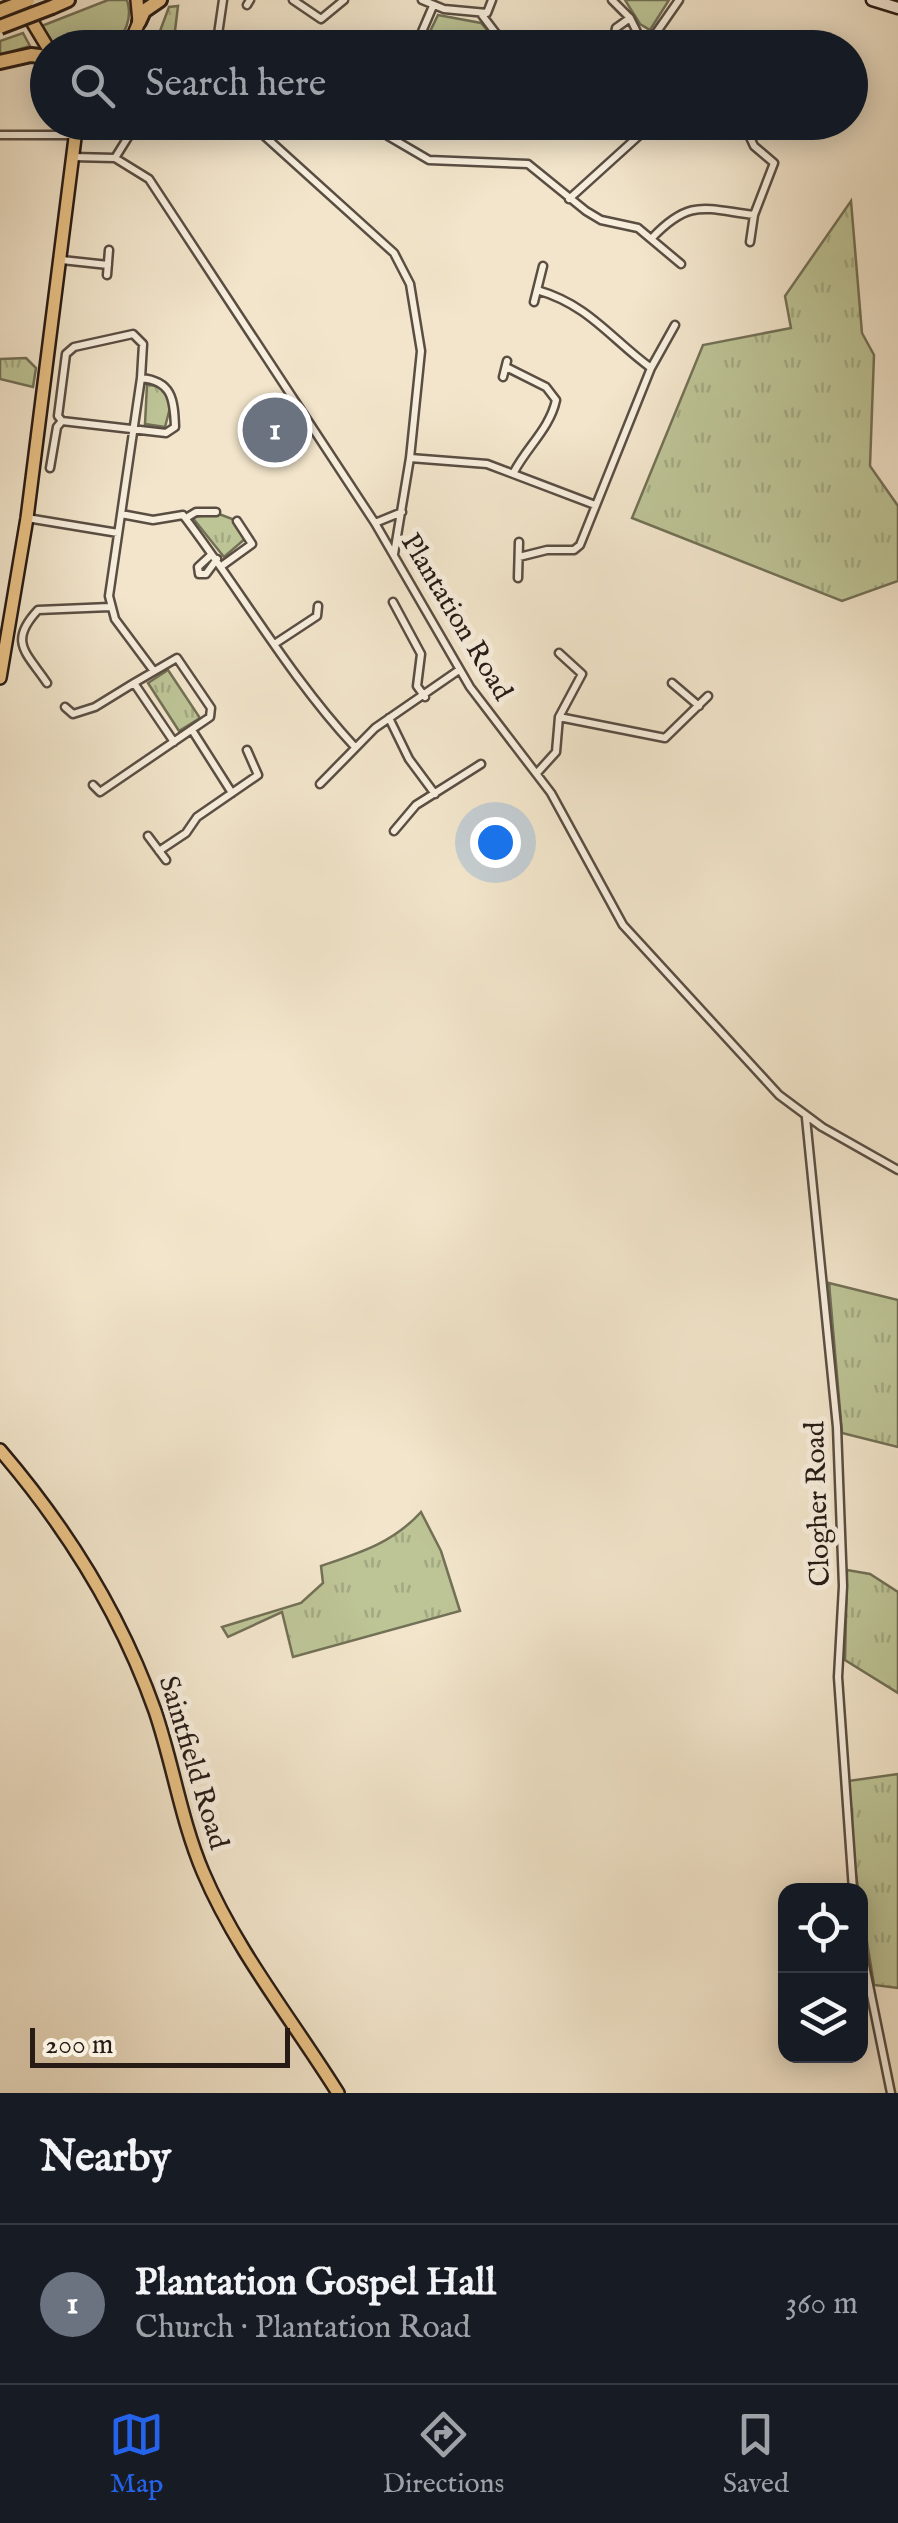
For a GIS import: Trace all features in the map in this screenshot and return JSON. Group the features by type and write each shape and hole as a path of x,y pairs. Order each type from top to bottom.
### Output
{"highway":[{"path":"0,11 28,0"},
{"path":"0,27 68,0"},
{"path":"139,22 144,12 160,0"},
{"path":"0,62 30,55"}],"main road":[{"path":"20,0 38,30"},
{"path":"136,30 139,22 137,0"},
{"path":"872,0 898,8"},
{"path":"0,678 27,518 75,140"},
{"name":"Saintfield Road","path":"0,1450 44,1505 105,1600 139,1668 204,1875 338,2093"}],"street":[{"path":"219,30 223,0"},
{"path":"293,0 326,19 344,0"},
{"path":"422,0 432,6 482,15 493,30"},
{"path":"482,15 492,0"},
{"path":"612,0 636,30"},
{"path":"658,30 679,0"},
{"path":"422,30 432,6"},
{"path":"616,30 630,18"},
{"path":"0,136 30,133"},
{"path":"73,158 115,158 126,140"},
{"path":"269,140 394,253 403,267 421,340 410,458 394,555"},
{"path":"396,140 415,154 445,161 528,164 601,220 628,223 681,264"},
{"path":"569,199 634,140"},
{"path":"750,242 754,215 774,162 752,140"},
{"name":"Plantation Road","path":"115,158 150,179 375,523 459,670 537,773 613,909 640,947 748,1066 806,1116 898,1170"},
{"path":"652,238 668,221 704,206 754,215"},
{"path":"107,276 109,250"},
{"path":"62,260 108,266"},
{"path":"534,302 543,266"},
{"path":"538,290 570,300 588,312 628,354 651,368"},
{"path":"518,557 547,550 574,550 651,368 674,325"},
{"path":"141,378 159,380 167,386 174,403 175,427 166,433 135,430 62,421 58,416 66,354 74,347 133,334 143,344 135,430 110,607 153,670"},
{"path":"503,377 508,365 546,387 556,400 548,425 526,449 514,472"},
{"path":"50,468 57,427 62,421"},
{"path":"410,458 472,461 514,472 594,505"},
{"path":"186,518 196,512 216,512"},
{"path":"375,523 402,512"},
{"path":"121,514 154,520 178,513 186,518 276,642 316,705 354,746"},
{"path":"27,518 118,533"},
{"path":"217,560 252,544 237,520"},
{"path":"518,578 519,542"},
{"path":"34,598 38,610"},
{"path":"393,602 421,654 417,686 425,697"},
{"path":"276,642 319,618 318,606"},
{"path":"38,610 110,607"},
{"path":"38,610 20,635 21,646 47,683"},
{"path":"537,773 556,752 559,717 582,674 559,653"},
{"path":"65,707 72,718 177,658 211,708 210,717 100,797 93,785"},
{"path":"320,784 326,770 354,746 459,670"},
{"path":"134,683 174,742"},
{"path":"672,684 699,706"},
{"path":"559,717 665,738 708,696"},
{"path":"389,718 409,759 436,794"},
{"path":"192,730 232,793"},
{"path":"159,851 258,775 247,750"},
{"path":"394,831 416,805 481,764"},
{"path":"148,836 166,860"},
{"name":"Clogher Road","path":"806,1116 837,1427 843,1586 838,1677 852,1883"},
{"path":"867,1973 891,2093"}],"green space":[{"path":"108,0 127,0 129,7 125,30 39,27"},
{"path":"625,0 669,0 650,30 640,24"},
{"path":"178,6 175,30 160,30 169,7"},
{"path":"438,15 481,23 487,30 431,30"},
{"path":"23,33 30,46 0,55 0,41"},
{"path":"851,201 862,333 874,355 870,466 898,506 898,581 842,601 632,518 703,345 791,328 785,296"},
{"path":"26,358 36,368 33,387 0,379 0,359"},
{"path":"147,385 161,386 171,404 165,427 145,424"},
{"path":"219,514 235,520 246,538 224,557 192,517"},
{"path":"168,670 200,718 179,731 148,683"},
{"path":"829,1283 898,1300 898,1447 842,1433"},
{"path":"421,1512 441,1551 460,1611 293,1657 282,1612 228,1637 222,1627 301,1603 323,1583 321,1566 387,1539"},
{"path":"847,1570 870,1574 898,1592 898,1693 845,1660"},
{"path":"898,1774 898,1988 874,1985 868,1948 868,1883 857,1883 848,1781"}],"place":[{"name":"Plantation Gospel Hall","path":"275,430"}]}
